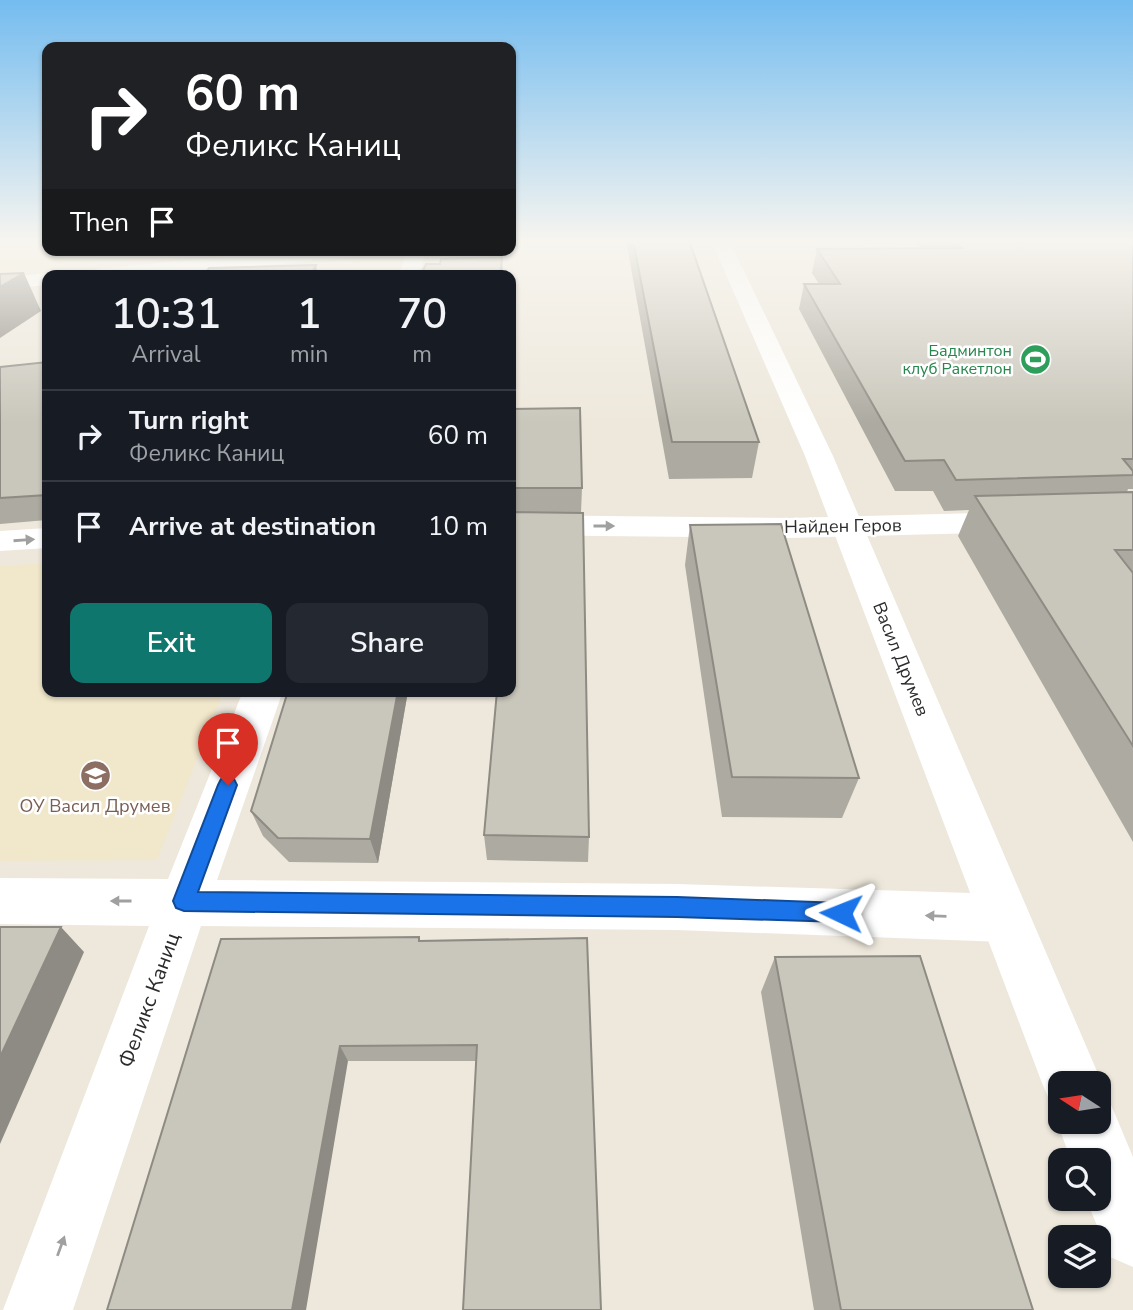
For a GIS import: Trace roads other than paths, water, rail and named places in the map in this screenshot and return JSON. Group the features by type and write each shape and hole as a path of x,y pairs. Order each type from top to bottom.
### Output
{"street":[{"name":"Васил Друмев","path":"748,301 819,457 1067,1071"},
{"name":"Найден Геров","path":"516,525 846,526 1051,521"},
{"path":"0,541 42,538"},
{"name":"Феликс Каниц","path":"38,1310 184,901 261,697"},
{"path":"0,901 677,907 1004,918"},
{"path":"1092,1134 1133,1234"}],"place":[{"name":"Бадминтон клуб Ракетлон","path":"1035,360"},
{"name":"ОУ Васил Друмев","path":"95,776"}]}
